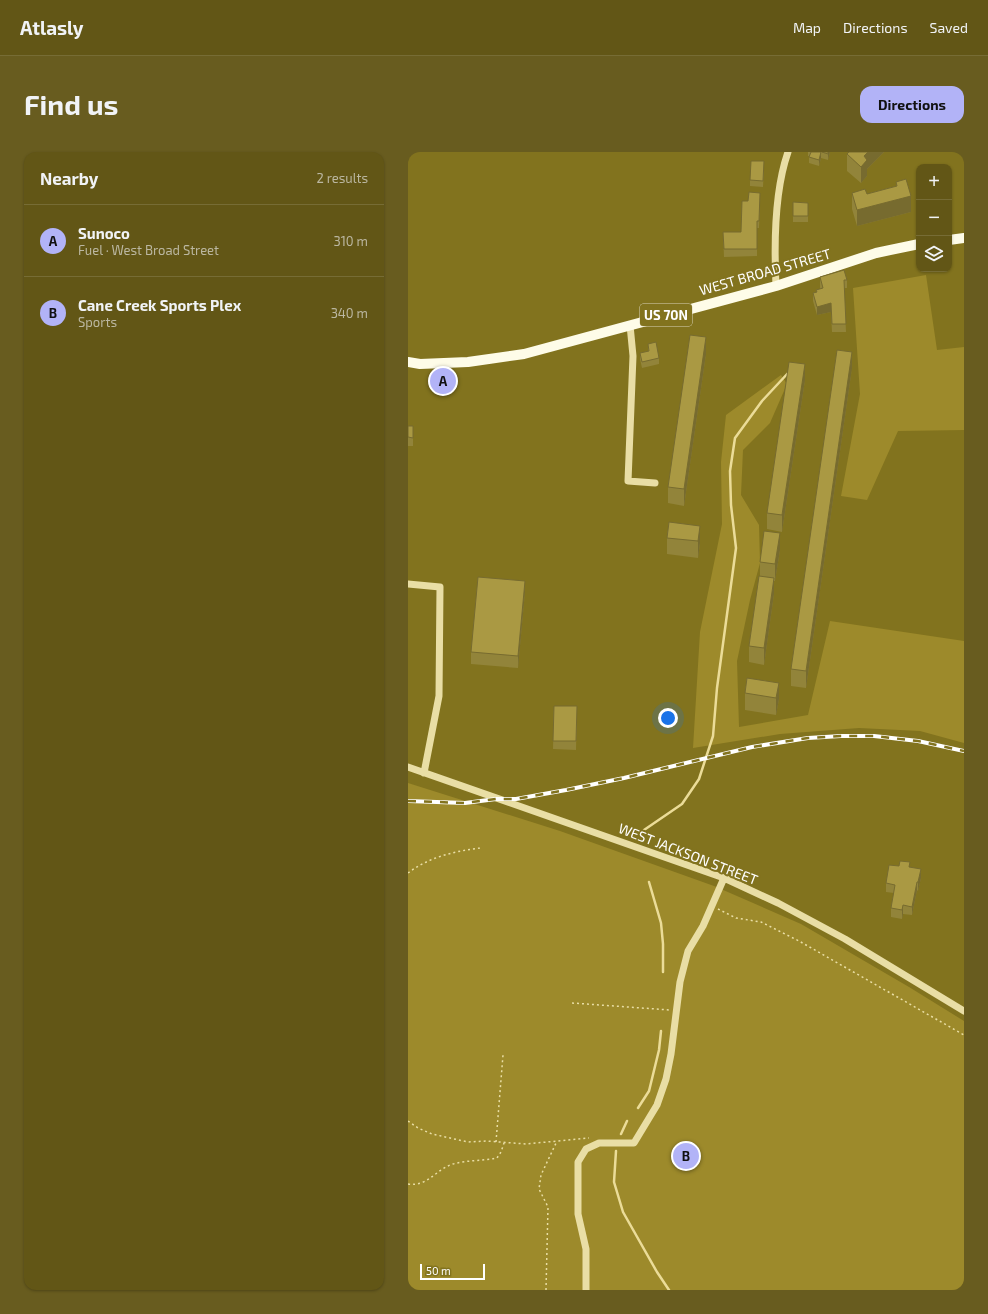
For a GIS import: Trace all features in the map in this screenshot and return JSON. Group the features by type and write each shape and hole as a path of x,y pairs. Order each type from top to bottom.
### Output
{"main road":[{"path":"952,240 964,238"},
{"name":"WEST BROAD STREET","path":"408,362 420,364 468,362 524,354 776,286 876,253 916,245"}],"street":[{"path":"776,286 775,264 778,200 782,167 788,152"},
{"path":"630,325 632,356 628,481 655,483"},
{"path":"408,584 440,587 439,696 424,773"},
{"name":"WEST JACKSON STREET","path":"408,767 724,878 778,903 844,939 964,1011"},
{"path":"586,1290 586,1248 578,1214 578,1162 586,1149 599,1143 634,1143 657,1105 666,1079 672,1054 680,982 688,951 703,926 724,878"}],"path":[{"path":"408,873 422,863 449,853 481,848"},
{"path":"716,908 736,918 761,922 799,941 964,1035"},
{"path":"572,1003 674,1011"},
{"path":"496,1142 503,1055"},
{"path":"408,1121 418,1128 432,1134 468,1142 504,1142 526,1144 593,1138"},
{"path":"546,1290 548,1207 539,1189 541,1175 557,1141"},
{"path":"408,1184 419,1184 453,1164 497,1158 501,1152 504,1142"}],"shaded area":[{"path":"926,275 937,350 964,347 964,430 898,431 867,500 841,496 860,394 853,288"},
{"path":"781,375 787,384 770,423 743,450 741,495 759,525 760,563 750,600 737,661 739,727 808,715 830,621 964,641 964,743 920,731 859,728 780,734 693,748 700,632 722,524 721,462 726,415"},
{"path":"408,783 560,831 714,886 801,924 964,1021 964,1290 408,1290"}],"building":[{"path":"811,152 821,152 819,160 809,157"},
{"path":"849,152 868,152 864,156 867,160 861,167 847,154"},
{"path":"751,161 764,161 763,181 750,180"},
{"path":"906,179 911,196 857,210 852,193 865,189 867,194 897,186 896,182"},
{"path":"749,192 760,193 759,221 757,221 757,249 724,249 723,232 741,232 742,201 748,201"},
{"path":"793,202 808,203 808,216 793,216"},
{"path":"844,270 847,280 844,280 846,324 832,324 831,303 817,307 813,293 817,292 816,290 823,288 820,277"},
{"path":"690,335 706,337 684,489 668,487"},
{"path":"656,342 659,358 642,362 640,353 649,351 648,344"},
{"path":"837,350 852,352 806,671 791,669"},
{"path":"789,362 805,364 782,515 767,513"},
{"path":"408,426 413,426 413,438 408,437"},
{"path":"669,522 700,526 698,541 667,538"},
{"path":"764,531 780,533 775,564 760,562"},
{"path":"759,576 774,578 764,648 749,646"},
{"path":"478,577 525,581 518,656 471,652"},
{"path":"747,678 779,683 776,698 745,693"},
{"path":"554,706 577,706 576,741 553,741"},
{"path":"900,861 910,862 909,867 921,869 912,907 903,905 902,910 891,908 895,885 886,883 889,865 899,866"}],"waterway":[{"path":"644,830 682,804 699,779 713,736 717,688 736,548 731,505 730,471 735,438 762,401 789,372"},
{"path":"649,882 661,923 663,972"},
{"path":"638,1108 649,1091 659,1050 661,1031"},
{"path":"621,1134 627,1121"},
{"path":"616,1151 614,1182 623,1212 669,1290"}],"railway":[{"path":"408,801 465,803 496,799 516,799 624,778 752,747 808,738 874,736 918,741 964,751"}],"place":[{"name":"Sunoco","path":"443,381"},
{"name":"Cane Creek Sports Plex","path":"686,1156"}]}
